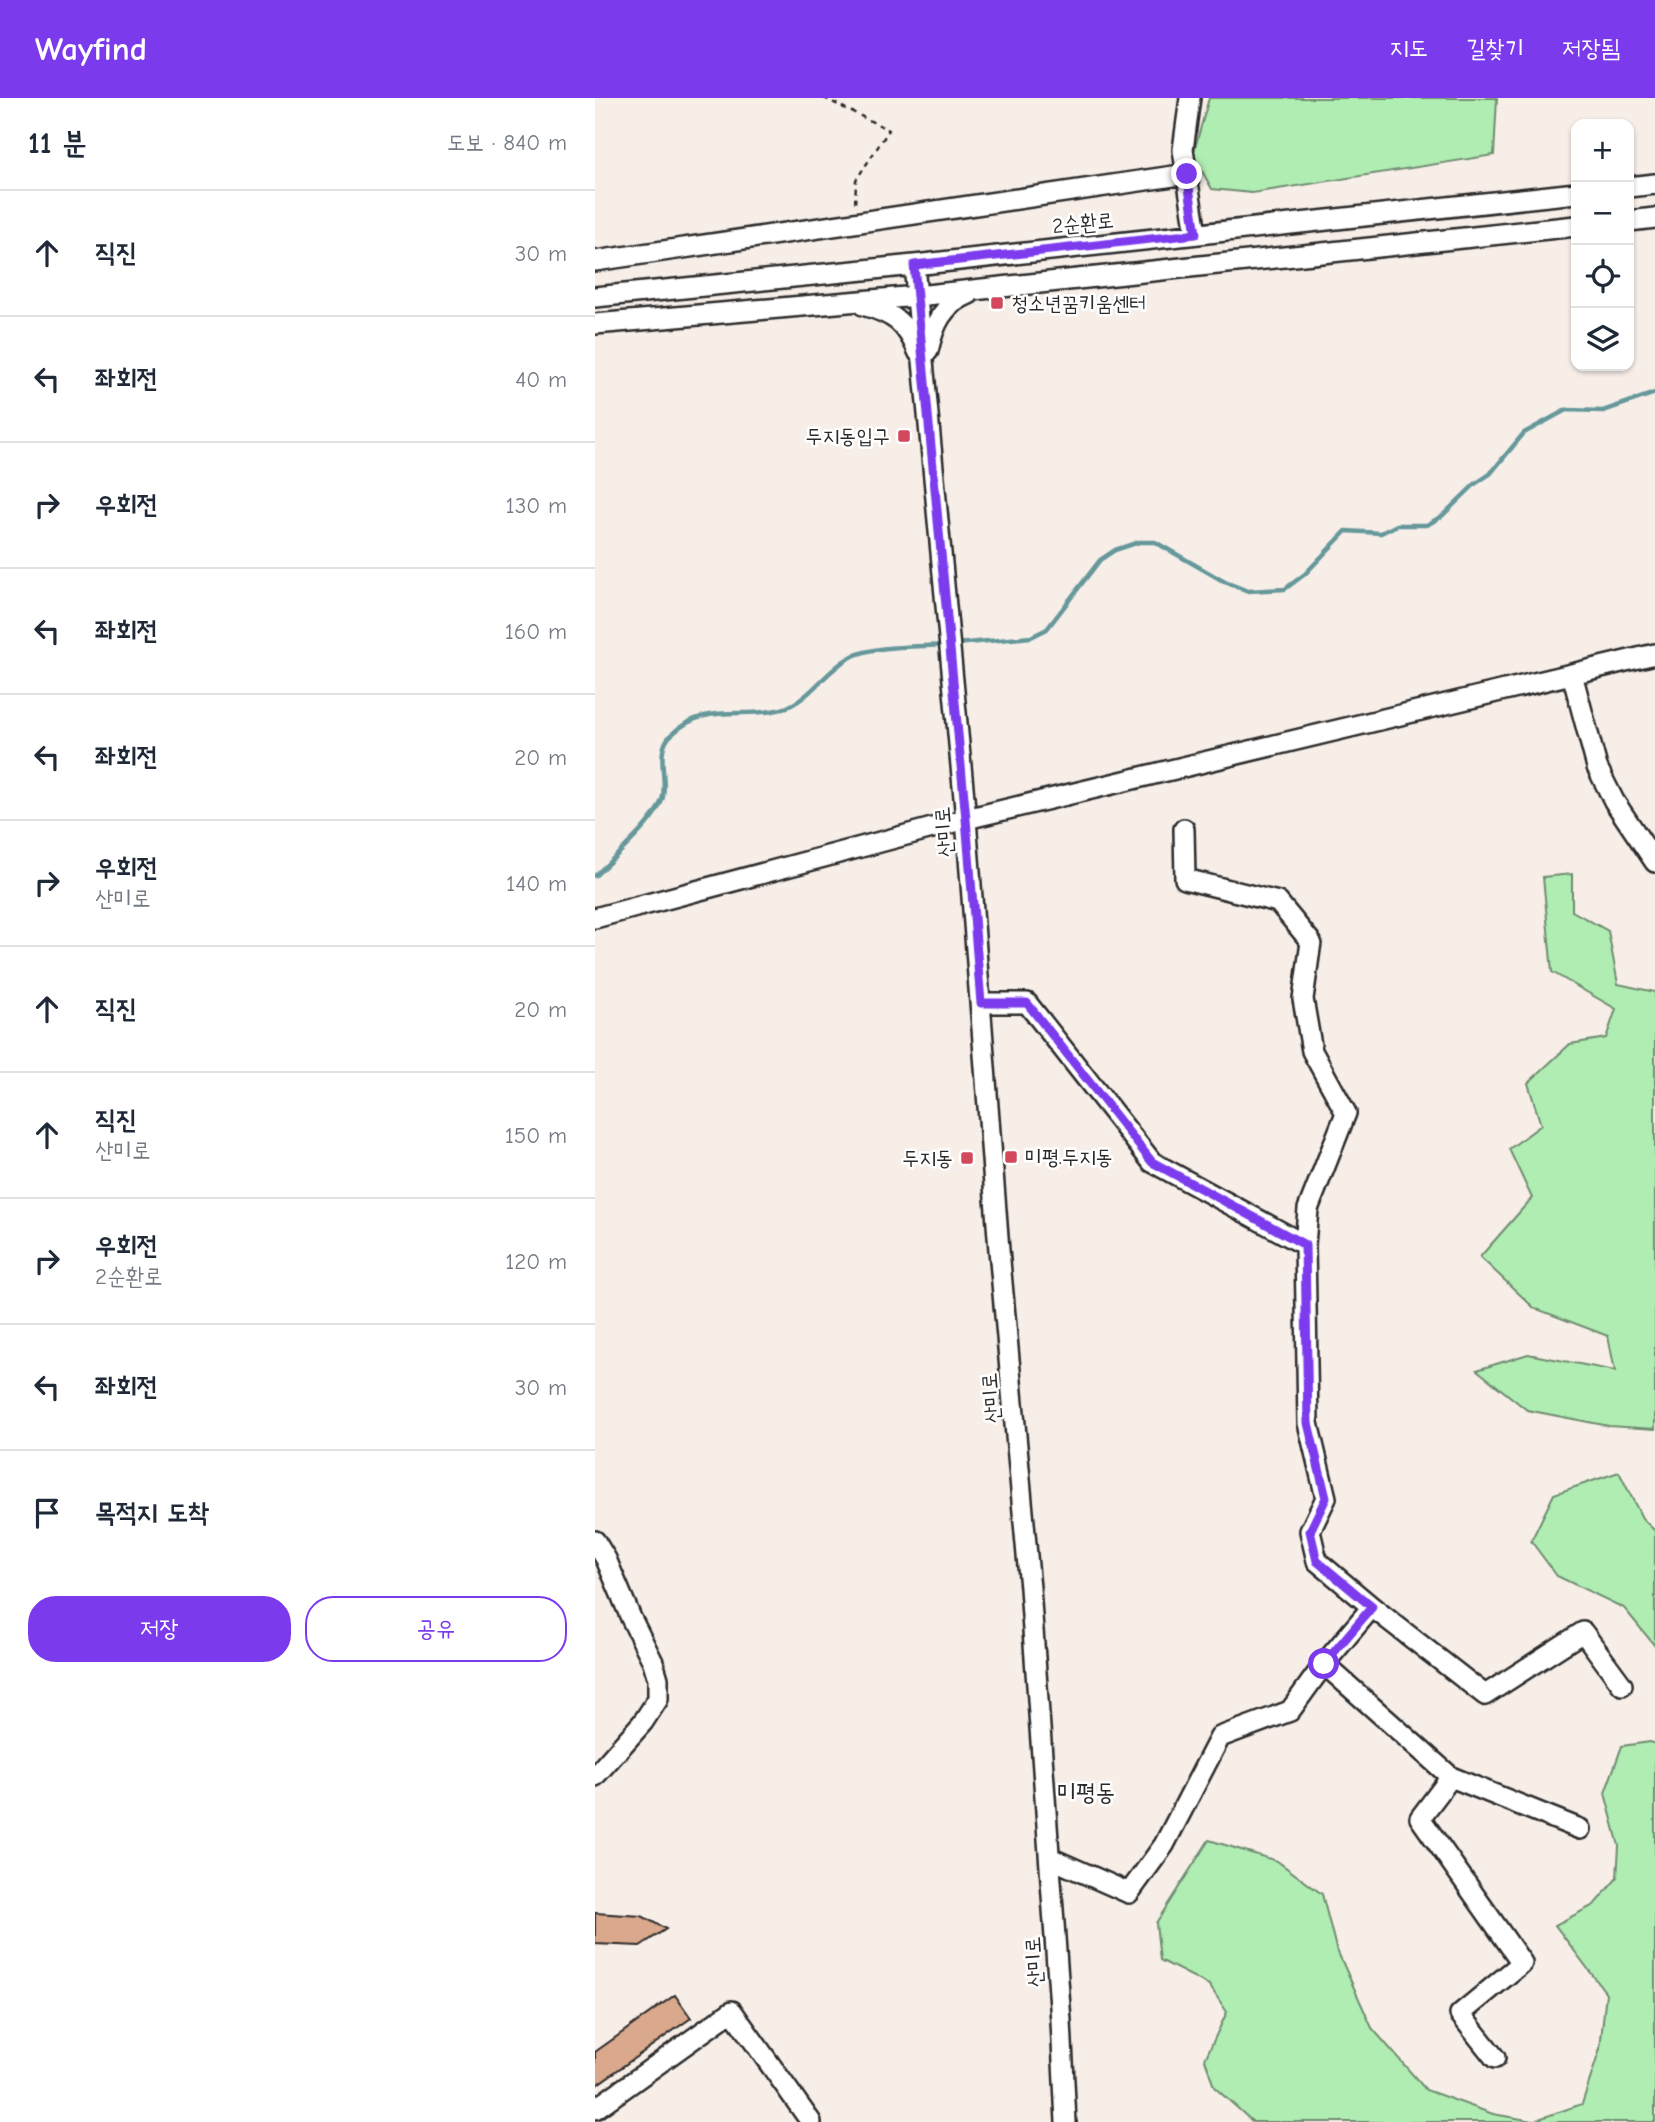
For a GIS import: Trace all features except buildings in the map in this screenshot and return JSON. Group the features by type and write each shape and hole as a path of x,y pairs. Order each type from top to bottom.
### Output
{"street":[{"path":"1190,98 1184,150 1196,234"},
{"path":"595,261 1187,174"},
{"path":"1634,186 1655,184"},
{"name":"2순환로","path":"595,297 1571,194"},
{"path":"1634,220 1655,218"},
{"path":"595,324 983,290 1571,227"},
{"path":"914,265 925,371"},
{"path":"925,371 934,327 941,314 957,300 983,290"},
{"path":"849,302 886,312 896,318 913,340 925,371"},
{"name":"산미로","path":"925,371 966,819 999,1250 1030,1588 1066,2122"},
{"path":"595,918 966,819 1655,654"},
{"path":"1572,674 1597,767 1614,801 1655,862"},
{"path":"1184,829 1185,878 1277,902 1311,942 1303,999 1312,1051 1346,1113 1308,1209 1305,1245 1308,1423 1326,1498 1310,1531 1317,1561 1485,1695 1583,1632 1622,1685"},
{"path":"981,1003 1027,1003 1152,1162 1305,1245"},
{"path":"595,1541 607,1559 631,1618 653,1662 658,1679 658,1699 643,1723 595,1776"},
{"path":"1050,1858 1129,1893 1164,1845 1220,1737 1290,1711 1324,1664 1372,1607"},
{"path":"1324,1664 1451,1777 1580,1829"},
{"path":"1451,1777 1420,1818 1522,1963 1460,2014 1495,2058"},
{"path":"595,2109 732,2011 811,2122"}],"path":[{"path":"824,98 889,130 856,180 855,223"}],"green space":[{"path":"1209,98 1497,98 1494,155 1252,193 1212,189 1193,155"},
{"path":"1572,874 1572,911 1608,931 1618,984 1655,992 1655,1429 1609,1426 1527,1410 1477,1370 1528,1354 1615,1371 1608,1336 1534,1308 1480,1257 1532,1198 1509,1149 1541,1125 1528,1083 1570,1044 1606,1038 1616,1009 1552,972 1543,877"},
{"path":"1619,1472 1642,1518 1655,1531 1655,1646 1624,1608 1557,1576 1531,1541 1554,1494"},
{"path":"1650,1742 1655,1744 1655,2122 1253,2122 1214,2087 1205,2059 1227,2012 1209,1985 1160,1960 1156,1923 1209,1840 1277,1861 1322,1894 1336,1948 1372,2028 1426,2090 1493,2114 1533,2121 1582,2104 1600,2049 1606,1993 1555,1925 1594,1905 1617,1878 1619,1846 1605,1793 1622,1746"}],"waterway":[{"path":"956,644 1031,637 1047,629 1100,560 1115,550 1139,542 1155,542 1225,582 1248,591 1285,589 1305,574 1346,531 1381,533 1397,525 1427,525 1442,516 1475,484 1490,474 1524,433 1566,410 1603,411 1655,393"},
{"path":"595,876 634,838 660,805 664,788 662,756 666,741 684,725 711,715 767,712 792,705 840,664 859,654 882,649 944,645"}],"place":[{"name":"청소년꿈키움센터","path":"997,303"},
{"name":"두지동입구","path":"904,436"},
{"name":"미평.두지동","path":"1011,1157"},
{"name":"두지동","path":"967,1158"}],"district":[{"name":"미평동","path":"1086,1792"}],"route":[{"path":"1187,174 1196,234 914,265 981,1003 1027,1003 1152,1162 1305,1245 1308,1423 1326,1498 1310,1531 1317,1561 1372,1607 1324,1664"}]}
